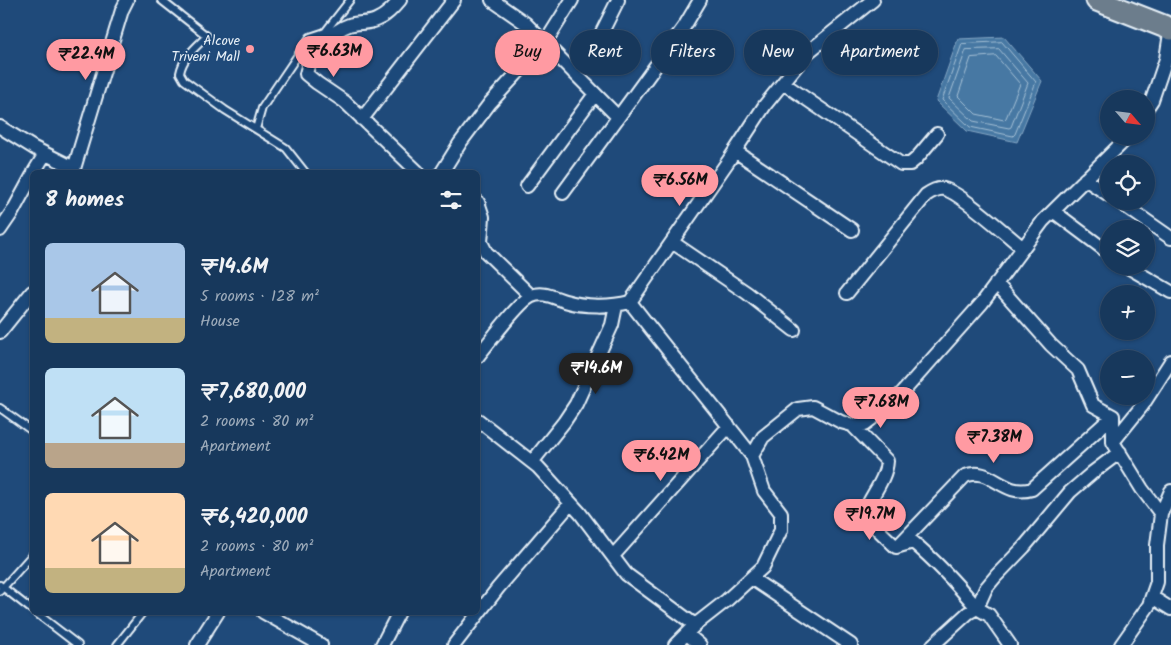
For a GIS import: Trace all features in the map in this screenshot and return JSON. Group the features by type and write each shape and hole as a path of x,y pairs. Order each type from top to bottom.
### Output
{"main road":[{"path":"1097,0 1171,29"}],"street":[{"path":"0,127 74,170 122,10 127,0"},
{"path":"400,0 390,11 376,20 351,24 338,30 312,56 306,74 345,102 416,170"},
{"path":"362,119 454,0"},
{"path":"492,0 532,30"},
{"path":"553,30 572,0"},
{"path":"603,30 618,0"},
{"path":"563,193 684,27 700,0"},
{"path":"480,354 515,310 531,296 547,294 566,302 603,306 616,306 630,302 764,105 807,53 873,0"},
{"path":"1155,91 1166,59 1171,29"},
{"path":"560,59 570,70"},
{"path":"443,170 460,143 490,103 516,75"},
{"path":"575,75 618,117"},
{"path":"783,83 901,164 910,164 937,134"},
{"path":"527,186 595,94"},
{"path":"752,456 763,437 798,409 813,407 841,422 852,425 865,424 894,402 982,303 1043,221 1120,145"},
{"path":"735,150 852,230"},
{"path":"35,170 44,154"},
{"path":"449,161 456,170"},
{"path":"1085,179 1100,189"},
{"path":"0,230 30,180"},
{"path":"847,293 926,195 936,189 946,189 960,197 1023,248"},
{"path":"480,208 483,217 481,242 486,252 531,296"},
{"path":"1131,210 1171,238"},
{"path":"1053,211 1100,246"},
{"path":"672,242 747,293 794,330"},
{"path":"1142,275 1171,292"},
{"path":"996,283 1078,370 1093,405 1113,416"},
{"path":"0,332 30,294"},
{"path":"630,302 672,358 752,456 764,491 781,514 781,530 763,567 675,645"},
{"path":"532,462 576,404 612,325 616,306"},
{"path":"933,645 968,613 977,608 986,588 996,576 1024,547 1070,492 1117,447 1171,360"},
{"path":"1113,416 1117,447 1142,489 1161,514"},
{"path":"896,547 965,476 974,473 985,475 1007,488 1022,492 1032,488 1113,416"},
{"path":"480,422 538,467 570,502 626,574 691,629 700,645"},
{"path":"852,425 887,460 887,468 865,511 867,519 896,547"},
{"path":"613,556 729,426"},
{"path":"1121,645 1149,605 1157,582 1157,545 1161,514 1171,491"},
{"path":"480,611 570,502"},
{"path":"896,547 912,542 934,560 977,608 989,614 1010,645"},
{"path":"751,578 851,645"},
{"path":"1152,597 1171,609"},
{"path":"197,645 216,615"},
{"path":"268,615 321,645"},
{"path":"382,645 397,615"},
{"path":"454,645 477,615"}],"lane":[{"path":"161,0 207,36 188,54 182,64 180,73 184,80 226,110 286,148 303,170"},
{"path":"256,128 262,108 310,37 325,32 350,0"},
{"path":"0,408 30,429"},
{"path":"30,557 1,588 30,608"},
{"path":"39,615 78,645"},
{"path":"117,645 141,615"}],"water":[{"path":"1004,37 1042,81 1017,142 967,131 936,101 958,39"}],"place":[{"name":"Alcove Triveni Mall","path":"250,49"}]}
